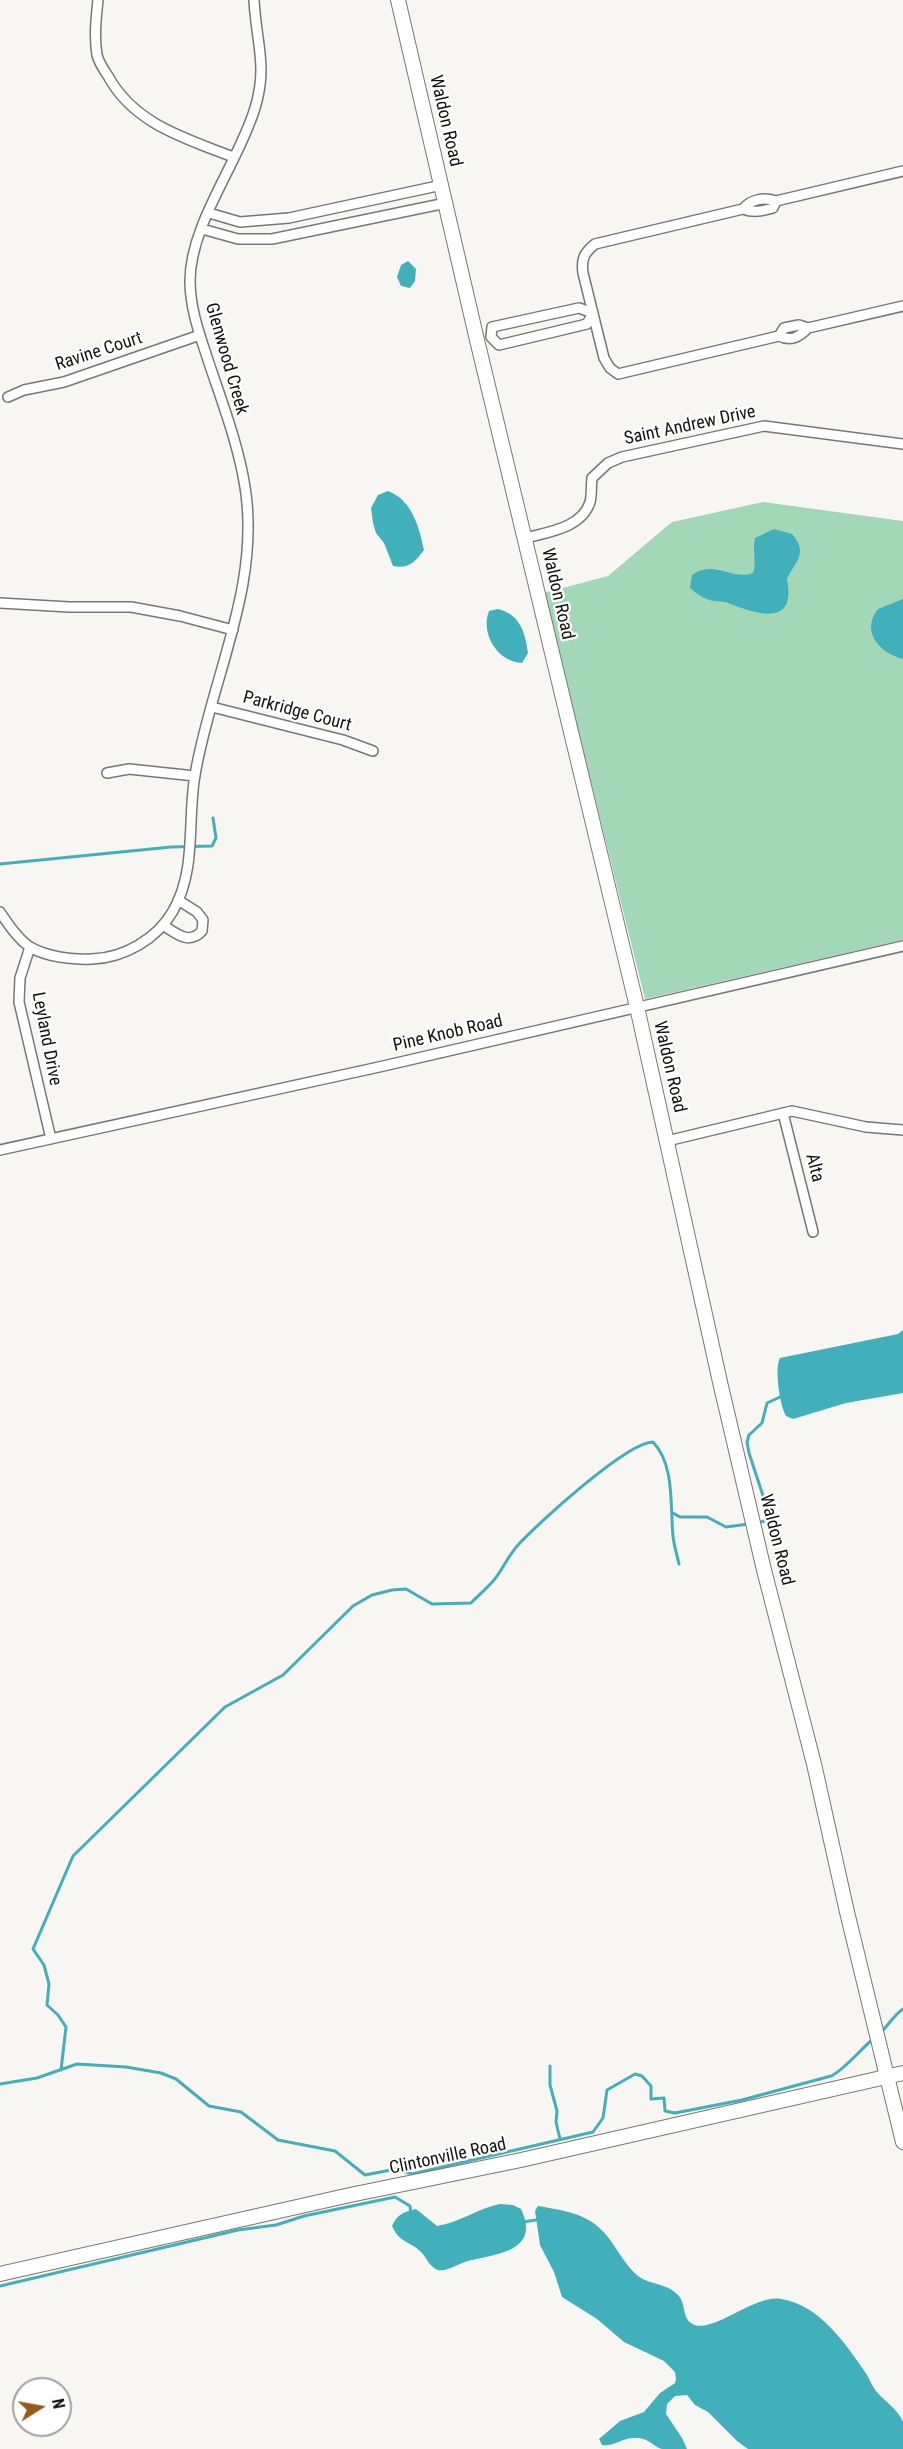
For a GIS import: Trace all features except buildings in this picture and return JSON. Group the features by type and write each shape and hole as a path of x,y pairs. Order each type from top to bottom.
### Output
{"street":[{"path":"98,0 94,30 98,58 115,89 151,123 233,157"},
{"name":"Glenwood Creek","path":"0,912 10,927 30,947 72,959 95,959 119,955 159,931 178,900 187,878 195,776 243,587 249,533 245,487 235,444 193,312 190,279 193,254 208,213 255,110 262,74 254,0"},
{"name":"Waldon Road","path":"398,0 477,340 638,1007 727,1415 814,1764 903,2142"},
{"path":"903,171 776,201 769,198 748,202 743,209 595,244 586,250 582,260 604,358 610,368 618,374 779,336 786,339 799,337 808,328 903,306"},
{"path":"208,213 240,222 289,218 442,185"},
{"path":"202,229 238,240 272,239 446,203"},
{"path":"334,208 337,225"},
{"path":"491,337 492,327 579,308 593,313"},
{"path":"491,337 499,345 521,340 587,324 593,313"},
{"name":"Ravine Court","path":"8,397 24,390 64,382 200,335"},
{"path":"477,340 491,337"},
{"name":"Saint Andrew Drive","path":"526,538 577,521 590,503 592,478 608,463 622,457 764,426 903,444"},
{"path":"0,603 69,607 131,607 180,616 233,630"},
{"name":"Parkridge Court","path":"212,707 333,737 374,751"},
{"path":"107,773 129,769 195,776"},
{"path":"163,925 187,939 195,937 202,931 203,920 197,912 178,900"},
{"name":"Pine Knob Road","path":"0,1150 379,1067 903,946"},
{"name":"Leyland Drive","path":"30,947 20,978 19,1002 51,1139"},
{"path":"667,1141 792,1111 867,1127 903,1130"},
{"name":"Alta","path":"783,1113 813,1232"},
{"name":"Clintonville Road","path":"0,2274 350,2195 533,2158 903,2073"}],"green space":[{"path":"763,502 903,521 903,940 645,999 544,593 608,576 672,522"}],"water":[{"path":"408,261 416,269 415,281 410,288 401,286 397,277 401,265"},
{"path":"388,491 396,495 409,508 420,532 424,550 414,561 403,566 393,566 373,523 371,508 378,495"},
{"path":"774,529 792,534 800,547 797,562 787,579 786,605 780,611 772,614 750,611 726,602 708,599 690,588 692,575 708,569 745,575 753,573 755,538"},
{"path":"903,599 903,659 880,647 872,633 871,626 878,609"},
{"path":"498,609 517,620 523,632 528,653 522,663 505,658 489,637 487,620 489,611"},
{"path":"903,1330 903,1393 846,1403 793,1419 786,1416 778,1387 780,1358 898,1334"},
{"path":"500,2204 513,2205 521,2209 526,2223 525,2234 521,2242 503,2253 468,2261 446,2270 433,2267 418,2249 395,2232 392,2226 401,2214 416,2209 437,2226"},
{"path":"538,2206 572,2213 599,2228 637,2275 670,2289 678,2295 686,2317 691,2323 699,2326 709,2324 770,2299 781,2299 808,2309 841,2339 876,2391 901,2417 903,2449 748,2449 708,2412 695,2405 687,2395 675,2396 667,2404 666,2414 687,2449 662,2449 644,2439 635,2438 611,2445 602,2445 599,2439 620,2421 644,2412 660,2393 675,2383 675,2372 664,2361 624,2342 597,2319 562,2297 554,2272 540,2245 535,2211"}],"waterway":[{"path":"0,864 171,847 212,846 216,838 213,818"},
{"path":"758,1523 767,1520 768,1511 747,1442 749,1435 762,1423 767,1403 780,1397"},
{"path":"61,2070 66,2027 47,2005 49,1984 44,1965 33,1949 73,1856 225,1707 283,1675 353,1606 372,1595 406,1589 432,1604 471,1603 494,1580 518,1545 562,1503 624,1455 653,1442 660,1451 668,1474 673,1536 679,1564"},
{"path":"673,1513 680,1517 707,1517 726,1527 749,1524"},
{"path":"880,2033 903,2009"},
{"path":"0,2084 37,2078 77,2064 126,2067 161,2073 176,2079 209,2106 241,2112 278,2140 335,2151 365,2175 396,2169 412,2174 593,2132 603,2118 607,2090 635,2074 642,2076 651,2086 651,2099 664,2098 665,2111 675,2113 742,2100 831,2076 836,2074 873,2039"},
{"path":"550,2066 550,2085 557,2111 556,2122 560,2139"},
{"path":"0,2286 238,2230 276,2225 304,2216 395,2197 410,2206 411,2214"},
{"path":"523,2222 536,2220"}]}
